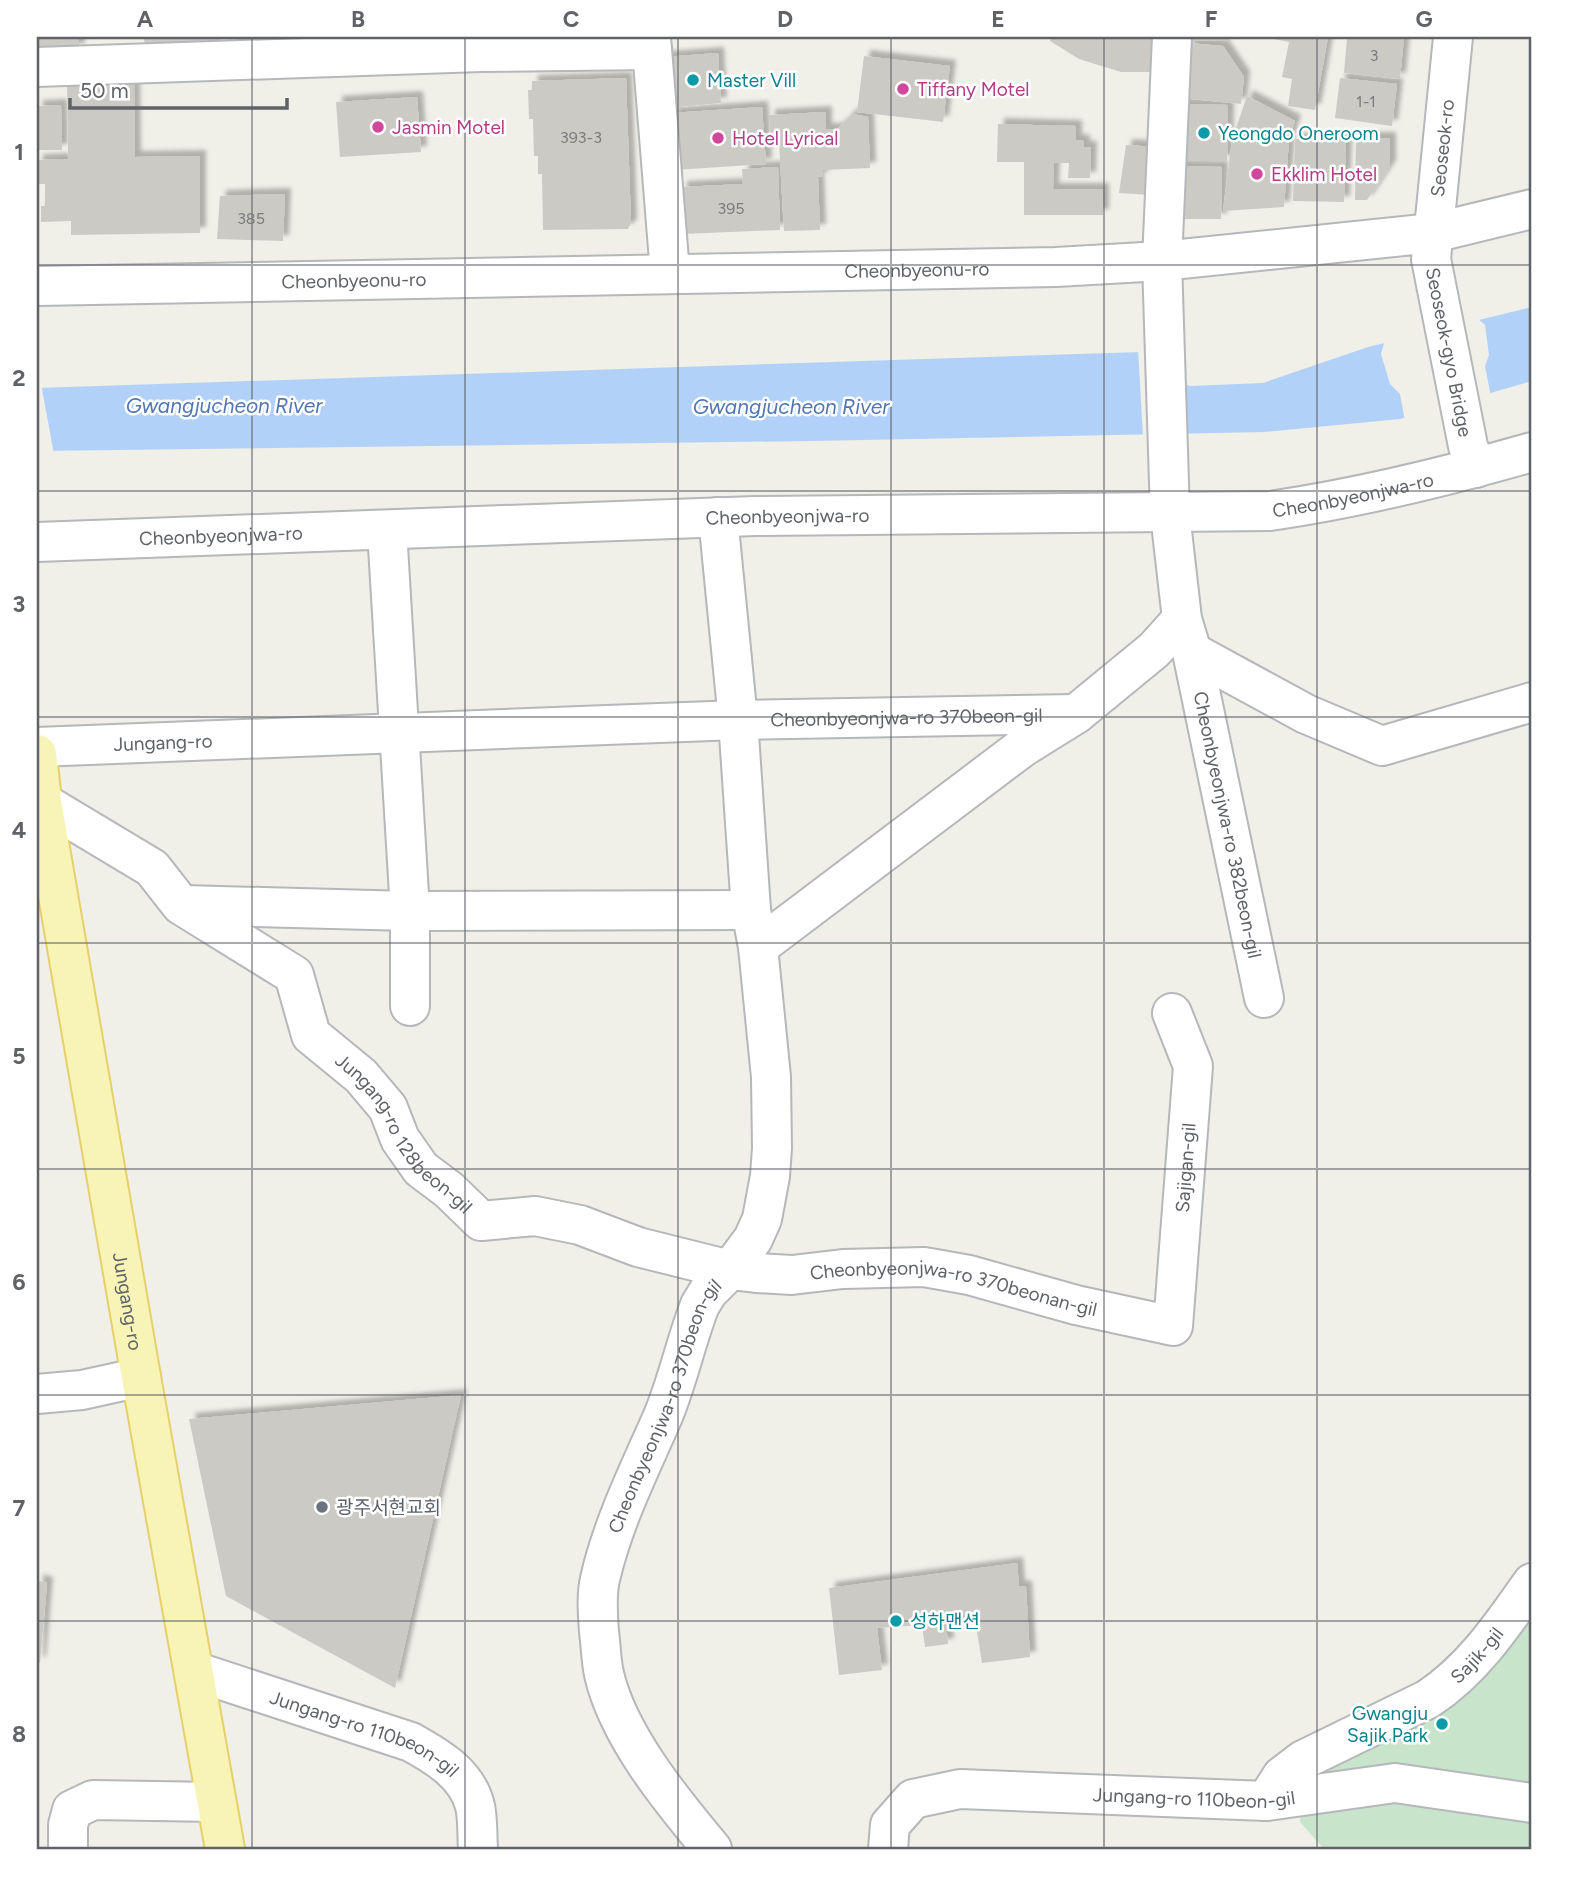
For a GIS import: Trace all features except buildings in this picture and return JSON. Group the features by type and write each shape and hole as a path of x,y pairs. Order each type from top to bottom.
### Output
{"main road":[{"name":"Jungang-ro","path":"37,754 141,1377 225,1849"}],"street":[{"path":"1162,261 1172,37"},
{"name":"Seoseok-ro","path":"1432,246 1453,37"},
{"path":"37,67 473,44 652,43 670,273"},
{"name":"Cheonbyeonu-ro","path":"37,286 1056,267 1432,246 1532,209"},
{"name":"Seoseok-gyo Bridge","path":"1432,246 1472,457"},
{"name":"Cheonbyeonjwa-ro 382beon-gil","path":"1162,261 1170,514 1187,635 1265,998"},
{"name":"Cheonbyeonjwa-ro","path":"37,542 718,517 1270,511 1391,489 1472,457 1532,452"},
{"name":"Cheonbyeonjwa-ro 370beon-gil","path":"712,1849 669,1797 643,1760 620,1714 604,1675 597,1607 599,1581 613,1537 642,1458 670,1396 700,1305 753,1239 762,1219 770,1176 771,1077 758,947 751,910 738,720 718,517"},
{"path":"387,530 411,911 410,1006"},
{"path":"758,947 1023,747 1076,714 1154,650 1187,635"},
{"name":"Cheonbyeonjwa-ro 382beon-gil","path":"1187,635 1306,714 1382,746 1532,702"},
{"name":"Cheonbyeonjwa-ro 370beon-gil","path":"398,734 738,720 1076,714"},
{"name":"Jungang-ro","path":"37,747 398,734"},
{"name":"Jungang-ro 128beon-gil","path":"43,802 152,868 181,905 294,975 311,1035 361,1076 388,1108 400,1139 421,1169 449,1190 481,1221 535,1216 580,1226 638,1247 730,1270"},
{"path":"181,905 411,911 751,910"},
{"name":"Sajigan-gil","path":"1172,1013 1193,1066 1173,1326"},
{"name":"Cheonbyeonjwa-ro 370beonan-gil","path":"730,1270 792,1275 843,1269 924,1267 969,1275 1076,1305 1173,1326"},
{"path":"37,1394 82,1390 141,1377"},
{"name":"Sajik-gil","path":"1266,1801 1282,1776 1303,1760 1428,1699 1444,1688 1483,1649 1532,1583"},
{"name":"Jungang-ro 110beon-gil","path":"194,1671 411,1742 432,1754 462,1777 475,1805 478,1849"},
{"name":"Jungang-ro 110beon-gil","path":"888,1849 890,1825 913,1799 960,1789 1266,1801 1395,1783 1532,1802"},
{"path":"68,1849 68,1825 72,1810 93,1800 216,1802"}],"green space":[{"name":"Gwangju Sajik Park","path":"1532,1597 1532,1849 1324,1849 1300,1822 1304,1789 1337,1738 1471,1654"}],"water":[{"name":"Gwangjucheon River","path":"1532,307 1532,381 1400,419 1264,432 37,451 37,388 1141,352 1178,381 1190,386 1263,383 1368,347"}],"pier":[{"path":"1476,317 1485,325 1489,355 1485,366 1491,397 1405,421 1400,394 1390,384 1381,354 1385,340"},
{"path":"1138,348 1155,355 1172,437 1143,438"},
{"path":"37,384 41,384 54,454 37,455"}],"place":[{"name":"Master Vill","path":"693,80"},
{"name":"Tiffany Motel","path":"903,89"},
{"name":"Jasmin Motel","path":"378,127"},
{"name":"Yeongdo Oneroom","path":"1204,133"},
{"name":"Hotel Lyrical","path":"718,138"},
{"name":"Ekklim Hotel","path":"1257,174"},
{"name":"광주서현교회","path":"322,1507"},
{"name":"성하맨션","path":"896,1621"},
{"name":"Gwangju Sajik Park","path":"1442,1724"}]}
